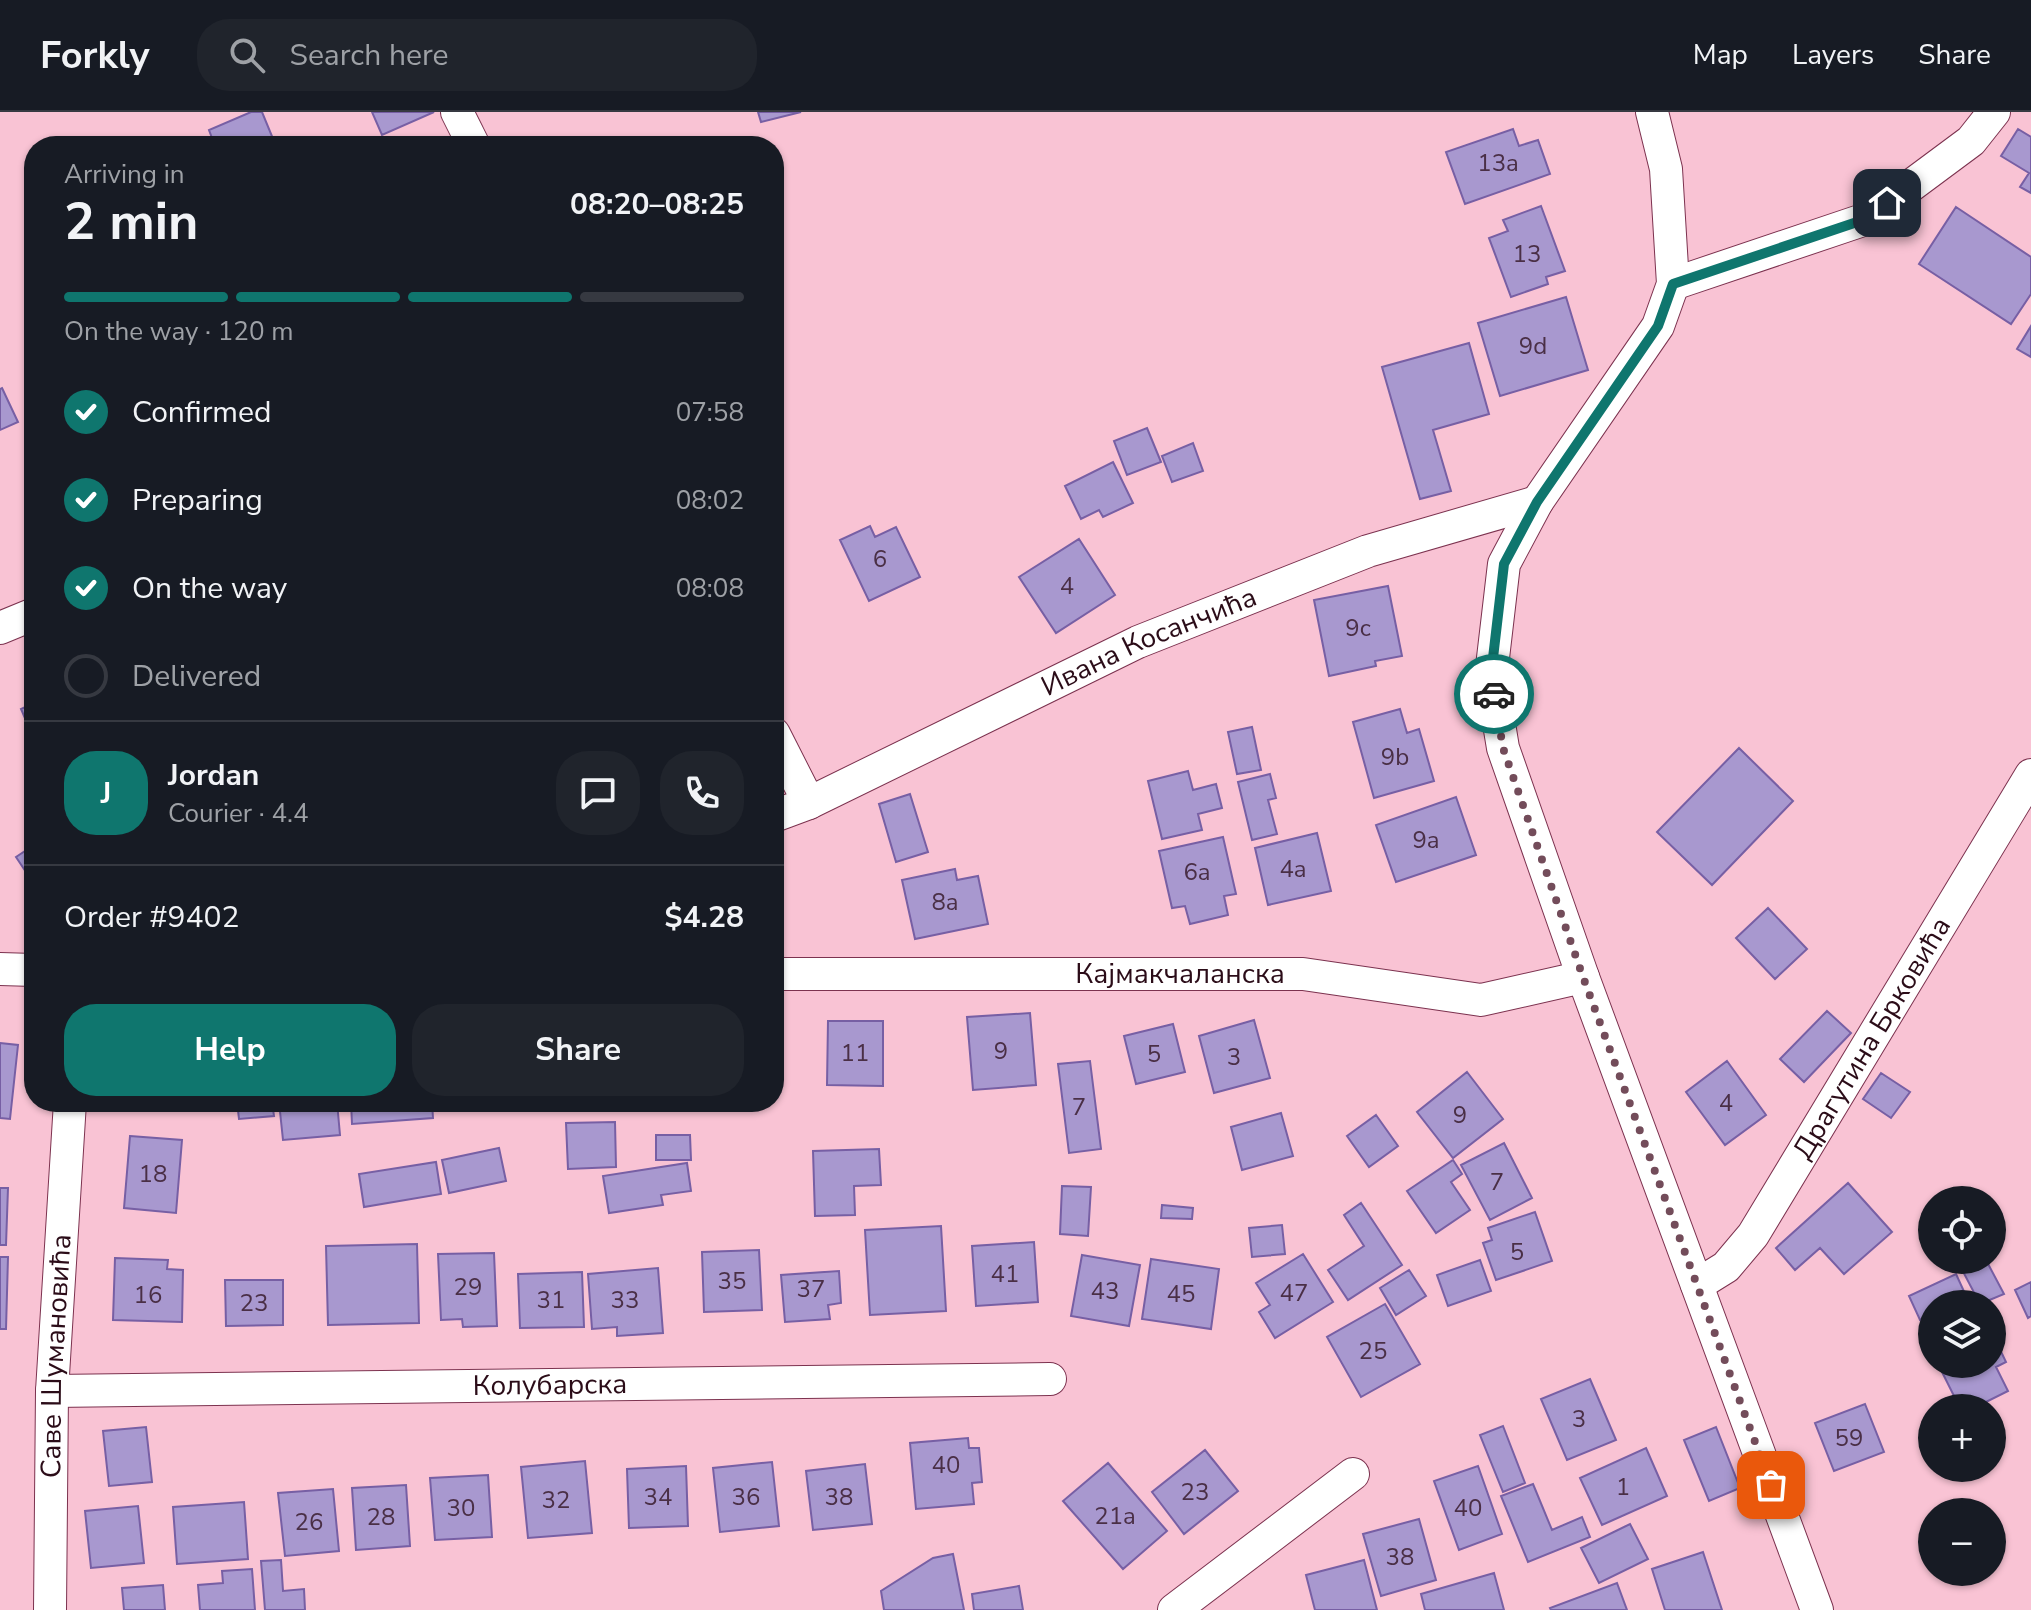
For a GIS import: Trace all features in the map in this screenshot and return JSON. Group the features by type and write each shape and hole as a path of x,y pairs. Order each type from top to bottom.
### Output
{"street":[{"path":"457,112 469,136"},
{"path":"1652,112 1666,169 1673,284 1658,326 1537,502 1504,564 1491,675 1503,748 1583,977 1817,1610"},
{"path":"1673,284 1866,219 1971,141 1994,112"},
{"name":"Ивана Косанчића","path":"784,812 809,803 1138,642 1368,551 1537,502"},
{"path":"0,628 24,618"},
{"path":"784,754 809,803"},
{"name":"Драгутина Брковића","path":"1697,1285 1726,1267 1753,1235 2031,775"},
{"path":"0,969 24,970"},
{"name":"Кајмакчаланска","path":"784,974 1303,974 1481,1000 1583,977"},
{"name":"Саве Шумановића","path":"50,1610 52,1391 69,1112"},
{"name":"Колубарска","path":"52,1391 1050,1379"},
{"path":"1174,1610 1353,1474"}],"building":[{"path":"251,112 262,112 272,136 211,136 209,130"},
{"path":"372,112 434,112 382,135"},
{"path":"758,112 801,112 761,122"},
{"path":"1513,129 1519,146 1538,140 1550,174 1465,204 1446,152"},
{"path":"2018,129 2031,137 2031,193 2020,187 2029,173 2001,156"},
{"path":"1541,206 1565,271 1546,277 1548,284 1511,297 1489,238 1508,231 1503,220"},
{"path":"1956,207 2031,257 2031,294 2011,324 1919,264"},
{"path":"1566,297 1588,370 1500,396 1478,323"},
{"path":"2031,326 2031,357 2017,349"},
{"path":"1469,343 1489,414 1433,430 1451,491 1420,499 1382,367"},
{"path":"0,389 18,422 0,430"},
{"path":"1147,428 1161,462 1127,475 1114,441"},
{"path":"1193,443 1203,471 1172,482 1162,456"},
{"path":"1113,462 1133,503 1103,517 1099,510 1081,519 1065,486"},
{"path":"870,526 875,537 896,527 920,577 869,601 840,540"},
{"path":"1079,539 1115,595 1056,633 1019,577"},
{"path":"1388,586 1402,656 1375,661 1376,666 1329,676 1314,600"},
{"path":"1400,709 1407,733 1419,729 1434,781 1374,798 1353,722"},
{"path":"1252,727 1261,770 1237,774 1228,732"},
{"path":"1739,748 1793,801 1712,885 1657,832"},
{"path":"1188,771 1193,790 1216,784 1222,808 1198,814 1202,830 1162,839 1148,781"},
{"path":"1270,774 1276,798 1268,800 1277,834 1252,840 1238,782"},
{"path":"910,794 928,852 896,862 879,804"},
{"path":"1456,797 1476,855 1396,882 1376,825"},
{"path":"1317,833 1331,891 1268,905 1255,848"},
{"path":"1223,837 1236,894 1224,896 1228,915 1190,924 1185,906 1172,908 1159,851"},
{"path":"24,852 24,869 16,857"},
{"path":"955,869 957,880 978,876 988,924 915,939 902,880"},
{"path":"1768,908 1807,949 1775,979 1736,938"},
{"path":"1827,1011 1851,1033 1804,1082 1780,1059"},
{"path":"1030,1013 1036,1085 973,1090 967,1017"},
{"path":"1254,1020 1270,1078 1214,1093 1199,1036"},
{"path":"828,1021 883,1021 883,1086 827,1085"},
{"path":"1173,1024 1185,1072 1136,1084 1124,1036"},
{"path":"0,1043 18,1045 10,1119 0,1118"},
{"path":"1090,1061 1101,1149 1069,1153 1058,1064"},
{"path":"1727,1061 1766,1115 1725,1145 1686,1092"},
{"path":"1467,1072 1503,1119 1453,1158 1417,1112"},
{"path":"1881,1073 1910,1092 1891,1118 1863,1099"},
{"path":"238,1112 273,1112 274,1116 239,1119"},
{"path":"280,1112 338,1112 340,1135 283,1140"},
{"path":"351,1112 433,1112 433,1118 352,1124"},
{"path":"1281,1113 1293,1156 1242,1170 1231,1127"},
{"path":"1376,1115 1398,1146 1369,1167 1347,1136"},
{"path":"615,1122 616,1167 568,1169 566,1123"},
{"path":"656,1135 690,1135 691,1160 656,1160"},
{"path":"130,1136 182,1140 176,1213 124,1208"},
{"path":"1504,1143 1532,1198 1490,1220 1461,1165"},
{"path":"499,1148 506,1181 449,1193 442,1160"},
{"path":"879,1149 881,1185 854,1186 855,1215 815,1216 813,1151"},
{"path":"1453,1160 1462,1174 1451,1182 1470,1210 1436,1233 1407,1191"},
{"path":"436,1162 441,1194 364,1207 359,1174"},
{"path":"687,1163 691,1191 661,1195 663,1205 609,1213 603,1176"},
{"path":"1848,1183 1892,1232 1844,1274 1820,1248 1795,1270 1776,1248"},
{"path":"1062,1186 1091,1187 1088,1236 1060,1234"},
{"path":"0,1188 8,1188 6,1245 0,1245"},
{"path":"1361,1203 1402,1265 1348,1300 1328,1270 1364,1246 1344,1215"},
{"path":"1162,1205 1193,1208 1192,1219 1161,1218"},
{"path":"1535,1212 1552,1261 1496,1280 1483,1243 1492,1240 1488,1228"},
{"path":"1282,1225 1285,1254 1252,1257 1249,1228"},
{"path":"941,1226 946,1311 870,1315 865,1230"},
{"path":"1034,1242 1038,1302 976,1306 972,1246"},
{"path":"417,1244 419,1323 328,1325 326,1246"},
{"path":"759,1250 762,1310 704,1312 702,1252"},
{"path":"494,1253 497,1326 463,1327 462,1319 441,1320 438,1254"},
{"path":"1303,1254 1333,1302 1275,1338 1259,1312 1270,1305 1256,1283"},
{"path":"1082,1255 1140,1265 1129,1326 1071,1316"},
{"path":"0,1257 8,1257 6,1329 0,1329"},
{"path":"115,1258 168,1260 167,1269 183,1270 182,1322 113,1320"},
{"path":"1151,1259 1219,1269 1211,1329 1142,1319"},
{"path":"1480,1260 1491,1291 1448,1306 1437,1275"},
{"path":"658,1268 663,1333 617,1336 617,1327 592,1329 588,1274"},
{"path":"1409,1270 1426,1296 1396,1315 1380,1288"},
{"path":"839,1271 841,1303 828,1305 830,1319 785,1322 781,1275"},
{"path":"582,1272 584,1327 520,1328 518,1274"},
{"path":"1956,1274 1963,1290 1922,1290"},
{"path":"1964,1274 1993,1274 2002,1290 1973,1290"},
{"path":"225,1280 283,1280 283,1325 226,1326"},
{"path":"2031,1282 2031,1316 2028,1318 2015,1290"},
{"path":"1918,1292 1918,1316 1909,1296"},
{"path":"1385,1304 1420,1364 1361,1397 1327,1337"},
{"path":"1945,1378 2002,1378 2008,1391 2002,1394 1953,1394"},
{"path":"1590,1379 1616,1440 1567,1460 1541,1399"},
{"path":"1865,1404 1884,1452 1834,1471 1815,1423"},
{"path":"1503,1426 1525,1483 1503,1492 1480,1435"},
{"path":"146,1427 152,1482 109,1486 103,1431"},
{"path":"1716,1427 1740,1488 1709,1501 1684,1440"},
{"path":"968,1438 969,1448 979,1448 982,1482 972,1483 974,1504 916,1509 910,1443"},
{"path":"1646,1448 1667,1496 1602,1525 1580,1478"},
{"path":"1205,1450 1238,1491 1184,1534 1152,1492"},
{"path":"585,1461 592,1533 528,1538 521,1467"},
{"path":"772,1462 779,1526 720,1532 713,1468"},
{"path":"1108,1463 1167,1531 1123,1569 1063,1501"},
{"path":"865,1464 872,1524 813,1530 806,1471"},
{"path":"686,1466 688,1526 629,1528 627,1469"},
{"path":"1478,1466 1502,1534 1459,1550 1434,1481"},
{"path":"488,1475 492,1537 435,1540 430,1478"},
{"path":"1533,1484 1552,1530 1582,1517 1590,1537 1528,1562 1501,1496"},
{"path":"406,1485 410,1546 356,1550 352,1488"},
{"path":"333,1489 339,1551 285,1556 278,1493"},
{"path":"244,1502 248,1559 177,1564 173,1507"},
{"path":"138,1506 144,1563 91,1568 85,1511"},
{"path":"1419,1519 1436,1580 1381,1596 1363,1534"},
{"path":"1630,1524 1648,1559 1599,1583 1581,1548"},
{"path":"1703,1552 1722,1610 1665,1610 1652,1569"},
{"path":"953,1554 964,1610 884,1610 881,1591 933,1558"},
{"path":"281,1560 283,1591 304,1589 305,1610 265,1610 261,1561"},
{"path":"1364,1560 1377,1610 1315,1610 1306,1575"},
{"path":"252,1569 255,1610 200,1610 198,1585 223,1583 222,1571"},
{"path":"1494,1573 1504,1610 1425,1610 1421,1594"},
{"path":"1617,1583 1627,1610 1550,1608"},
{"path":"163,1585 165,1610 124,1610 122,1588"},
{"path":"1019,1586 1023,1610 974,1610 972,1594"}],"way so far":[{"path":"1494,694 1503,748 1583,977 1771,1485"}],"route":[{"path":"1494,694 1491,675 1504,564 1537,502 1658,326 1673,284 1866,219 1887,203"}]}
